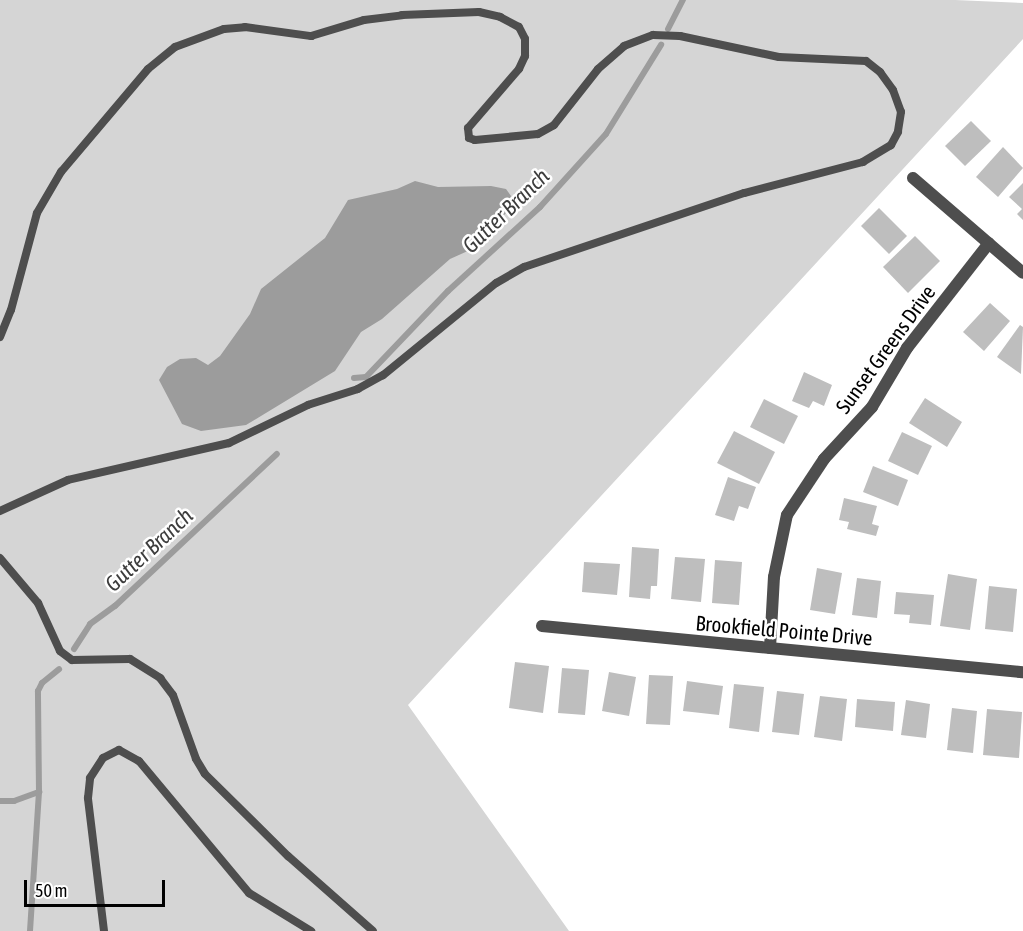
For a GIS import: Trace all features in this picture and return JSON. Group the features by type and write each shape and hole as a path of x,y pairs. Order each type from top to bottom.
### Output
{"street":[{"path":"914,178 1023,273"},
{"name":"Sunset Greens Drive","path":"770,648 774,577 787,515 824,459 872,407 907,348 989,243"},
{"name":"Brookfield Pointe Drive","path":"542,626 1023,672"}],"lane":[{"path":"0,338 11,310 37,213 61,172 148,69 175,47 224,29 245,27 311,36 364,20 402,15 480,12 500,17 519,27 525,39 525,56 519,69 468,128 469,138 475,140 538,134 554,125 598,69 624,46 653,35 680,36 779,57 866,61 880,72 893,90 901,112 898,132 891,145 863,162 763,187 524,267 496,283 383,375 358,389 308,405 229,443 68,480 0,511"},
{"path":"0,558 38,603 60,651 72,660 130,659 160,678 173,695 196,759 205,774 288,856 373,931"},
{"path":"104,931 90,821 90,777 103,758 119,750 139,761 249,893 311,931"}],"shaded area":[{"path":"0,0 955,0 1023,3 1023,39 408,705 569,931 0,931"}],"water":[{"path":"415,181 438,187 491,186 506,189 511,196 506,213 470,250 450,259 382,319 361,332 335,371 246,425 201,431 182,424 159,380 167,367 180,359 196,358 208,365 220,356 250,314 261,289 325,238 348,200 397,189"}],"building":[{"path":"971,121 991,141 965,166 945,146"},
{"path":"1003,147 1023,168 998,197 976,177"},
{"path":"1023,183 1023,220 1017,214 1022,209 1009,197"},
{"path":"879,208 907,236 889,254 861,226"},
{"path":"915,236 940,261 908,293 883,267"},
{"path":"990,303 1010,321 984,351 963,332"},
{"path":"1020,325 1023,327 1021,374 997,357"},
{"path":"804,372 832,385 824,406 813,401 809,408 792,401"},
{"path":"925,398 962,422 947,447 909,423"},
{"path":"764,399 798,416 784,444 750,427"},
{"path":"734,431 775,452 759,484 717,463"},
{"path":"902,432 932,446 918,475 888,461"},
{"path":"873,466 908,480 898,506 863,492"},
{"path":"728,477 756,487 748,509 739,506 734,521 715,515"},
{"path":"844,498 877,506 872,524 879,526 876,536 847,529 849,522 839,520"},
{"path":"632,547 659,549 657,586 651,586 650,599 629,597"},
{"path":"675,557 705,559 701,602 671,599"},
{"path":"715,560 742,562 739,605 712,603"},
{"path":"584,562 620,564 617,595 582,592"},
{"path":"817,568 842,573 835,614 810,610"},
{"path":"948,574 977,579 970,630 940,626"},
{"path":"857,578 881,581 877,618 852,615"},
{"path":"989,586 1017,589 1013,632 985,629"},
{"path":"896,592 934,595 931,625 909,623 910,615 894,614"},
{"path":"515,662 549,666 543,713 509,708"},
{"path":"562,668 589,670 585,715 558,713"},
{"path":"609,672 636,677 629,716 602,711"},
{"path":"649,675 673,676 670,725 646,724"},
{"path":"687,681 723,686 719,715 683,711"},
{"path":"734,684 764,687 759,732 729,728"},
{"path":"777,691 804,694 799,735 772,732"},
{"path":"820,696 847,699 842,741 814,737"},
{"path":"857,699 895,702 893,731 855,727"},
{"path":"906,700 930,704 926,738 901,735"},
{"path":"952,708 977,711 973,753 947,750"},
{"path":"987,709 1022,712 1019,758 983,755"}],"waterway":[{"name":"Gutter Branch","path":"668,29 683,0"},
{"name":"Gutter Branch","path":"354,378 366,377 448,291 540,207 606,134 661,45"},
{"name":"Gutter Branch","path":"74,649 90,624 115,606 277,454"},
{"name":"Gutter Branch","path":"30,931 39,792 38,691 42,683 59,669"},
{"path":"0,801 14,801 39,792"}]}
